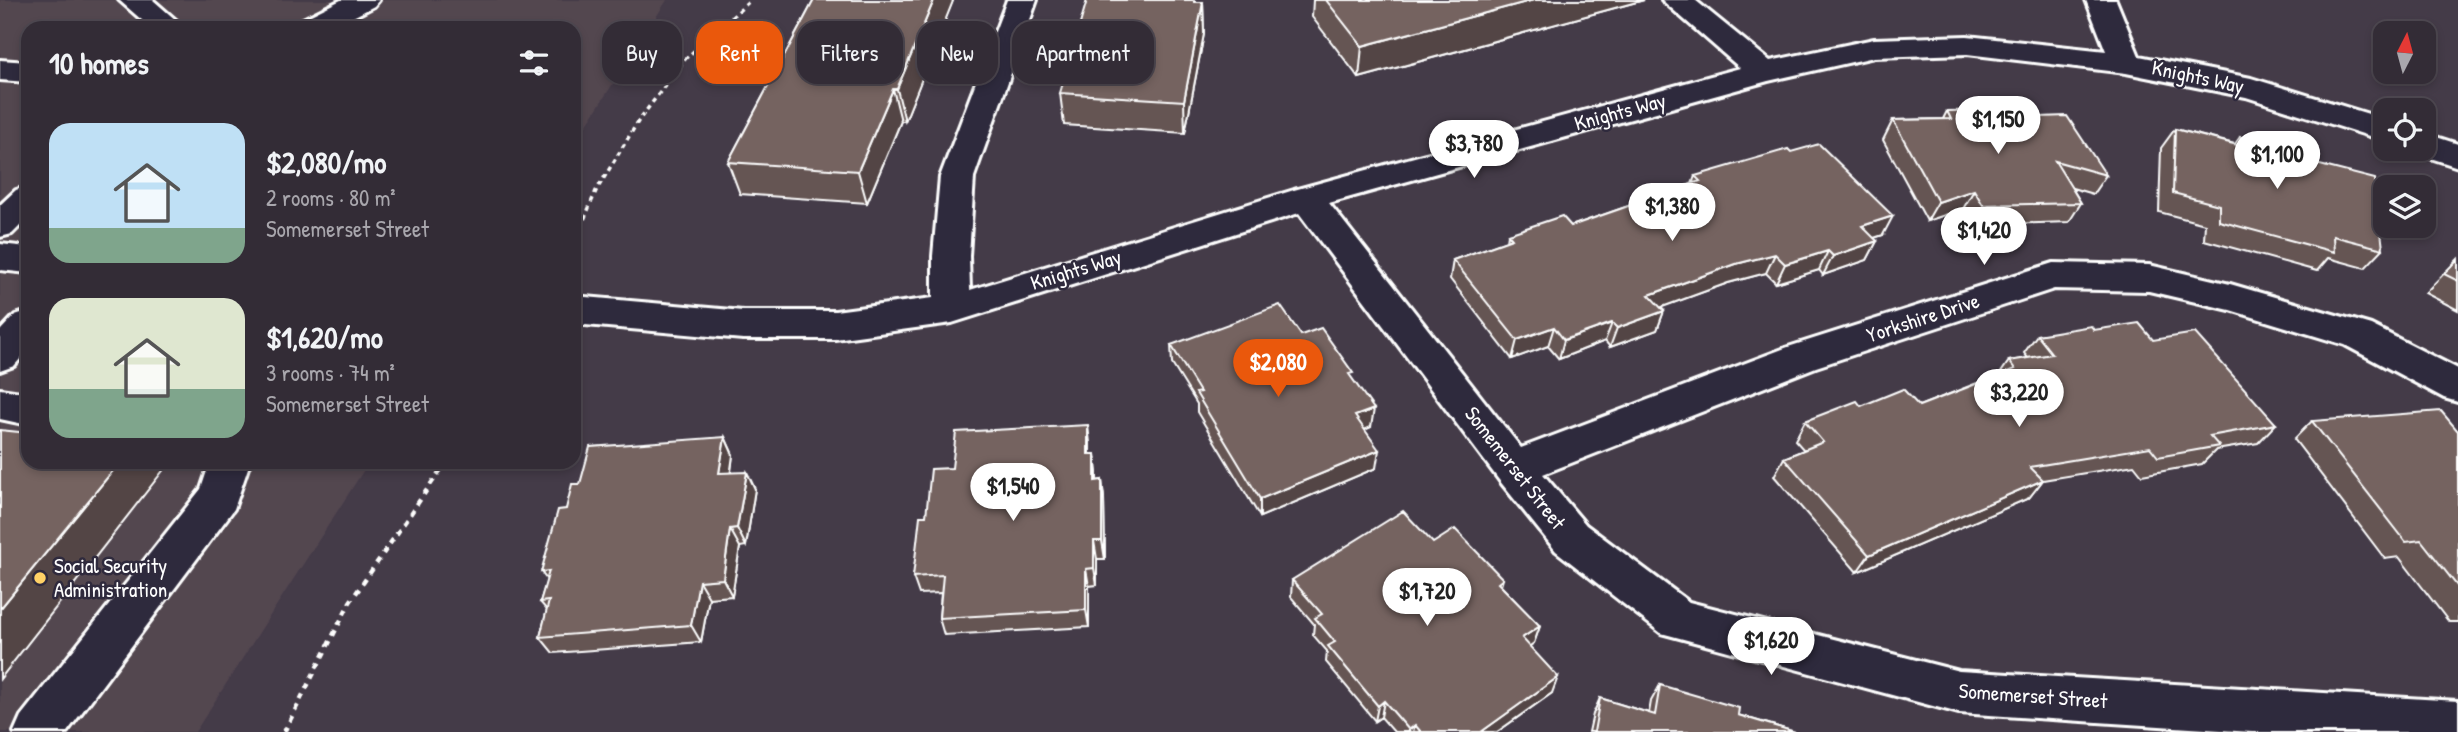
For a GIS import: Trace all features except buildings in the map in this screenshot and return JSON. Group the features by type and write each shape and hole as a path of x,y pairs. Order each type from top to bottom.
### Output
{"street":[{"path":"134,0 161,21"},
{"path":"323,21 364,0"},
{"path":"952,309 951,256 957,177 1022,0"},
{"path":"1677,0 1764,72"},
{"path":"2101,0 2126,63"},
{"name":"Knights Way","path":"581,311 757,325 835,325 952,309 1306,198 1764,72 1874,48 1967,45 2126,63 2251,88 2373,126"},
{"path":"0,70 21,72"},
{"path":"2436,148 2458,156"},
{"name":"Somemerset Street","path":"1306,198 1513,468 1571,538 1677,619 1959,692 2458,723"},
{"path":"0,225 21,205"},
{"path":"0,257 21,259"},
{"name":"Yorkshire Drive","path":"1513,468 1802,357 2053,276 2149,278 2230,297 2358,335 2458,387"},
{"path":"0,356 21,333"},
{"path":"0,404 21,408"},
{"path":"38,732 219,497 228,469"}],"path":[{"path":"581,227 596,191 639,120 687,58 751,0"},
{"path":"284,732 290,715 349,602 441,469"}],"shaded area":[{"path":"0,0 667,0 653,21 602,21 602,84 613,84 581,133 581,21 21,21 21,469 364,469 195,732 0,732"}],"place":[{"name":"Social Security Administration","path":"40,578"}]}
